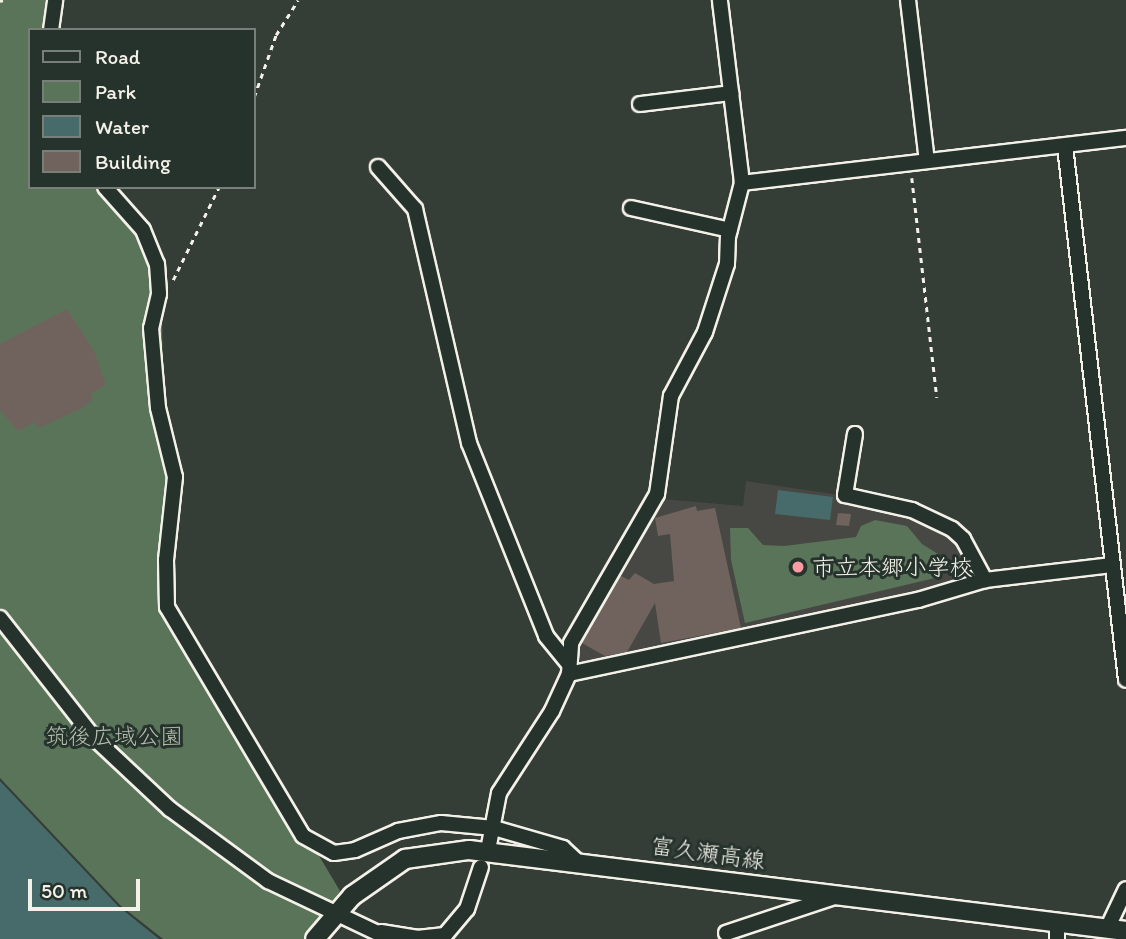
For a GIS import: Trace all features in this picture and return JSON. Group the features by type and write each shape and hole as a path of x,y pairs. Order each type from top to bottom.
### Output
{"main road":[{"name":"富久瀬高線","path":"320,932 343,916 382,873 421,855 468,850 838,895 1057,931 1126,931"}],"street":[{"path":"51,28 55,0"},
{"path":"489,845 499,793 552,710 569,668 571,643 657,494 671,397 705,332 727,264 730,230 742,183 720,0"},
{"path":"908,0 927,161"},
{"path":"640,104 731,93"},
{"path":"742,183 1126,138"},
{"path":"1065,146 1126,680"},
{"path":"378,167 415,209 469,443 546,636 569,668"},
{"path":"108,189 154,248 159,294 151,328 159,408 175,477 166,560 167,607 303,836 334,853 441,823 494,828 563,848 578,862"},
{"path":"631,208 730,230"},
{"path":"855,434 845,495 912,510 952,529 962,538 985,580"},
{"path":"569,668 918,600 985,580 1112,565"},
{"path":"0,618 94,738 170,809 268,881 390,939"},
{"path":"370,930 417,938 445,935 467,909 481,867"},
{"path":"1107,929 1126,889"},
{"path":"726,933 838,895"}],"path":[{"path":"256,91 276,35 298,0"},
{"path":"910,163 937,398"},
{"path":"159,294 176,277 207,205 218,189"}],"shaded area":[{"name":"市立本郷小学校","path":"746,481 840,495 840,500 911,515 953,536 974,574 972,581 582,663 577,656 578,645 661,499 743,506"}],"green space":[{"name":"筑後広域公園","path":"0,0 53,0 48,28 28,28 28,189 103,189 153,255 162,315 163,403 180,467 172,516 174,612 340,891 305,939 163,939 120,905 0,778"},
{"path":"875,520 907,526 922,544 938,554 940,570 935,578 745,623 731,560 730,528 748,528 763,545 784,546 856,537 861,526"}],"water":[{"path":"778,490 833,497 830,520 775,514"},
{"path":"0,781 118,906 159,939 0,939"}],"building":[{"path":"67,309 94,351 106,385 90,394 93,399 84,407 39,428 35,422 18,431 0,410 0,344"},
{"path":"696,506 697,511 715,508 741,628 661,643 655,603 627,652 605,656 582,643 621,576 629,580 635,573 654,584 674,581 670,534 658,536 655,518"},
{"path":"838,513 851,514 849,526 836,525"}],"place":[{"name":"市立本郷小学校","path":"798,567"}]}
